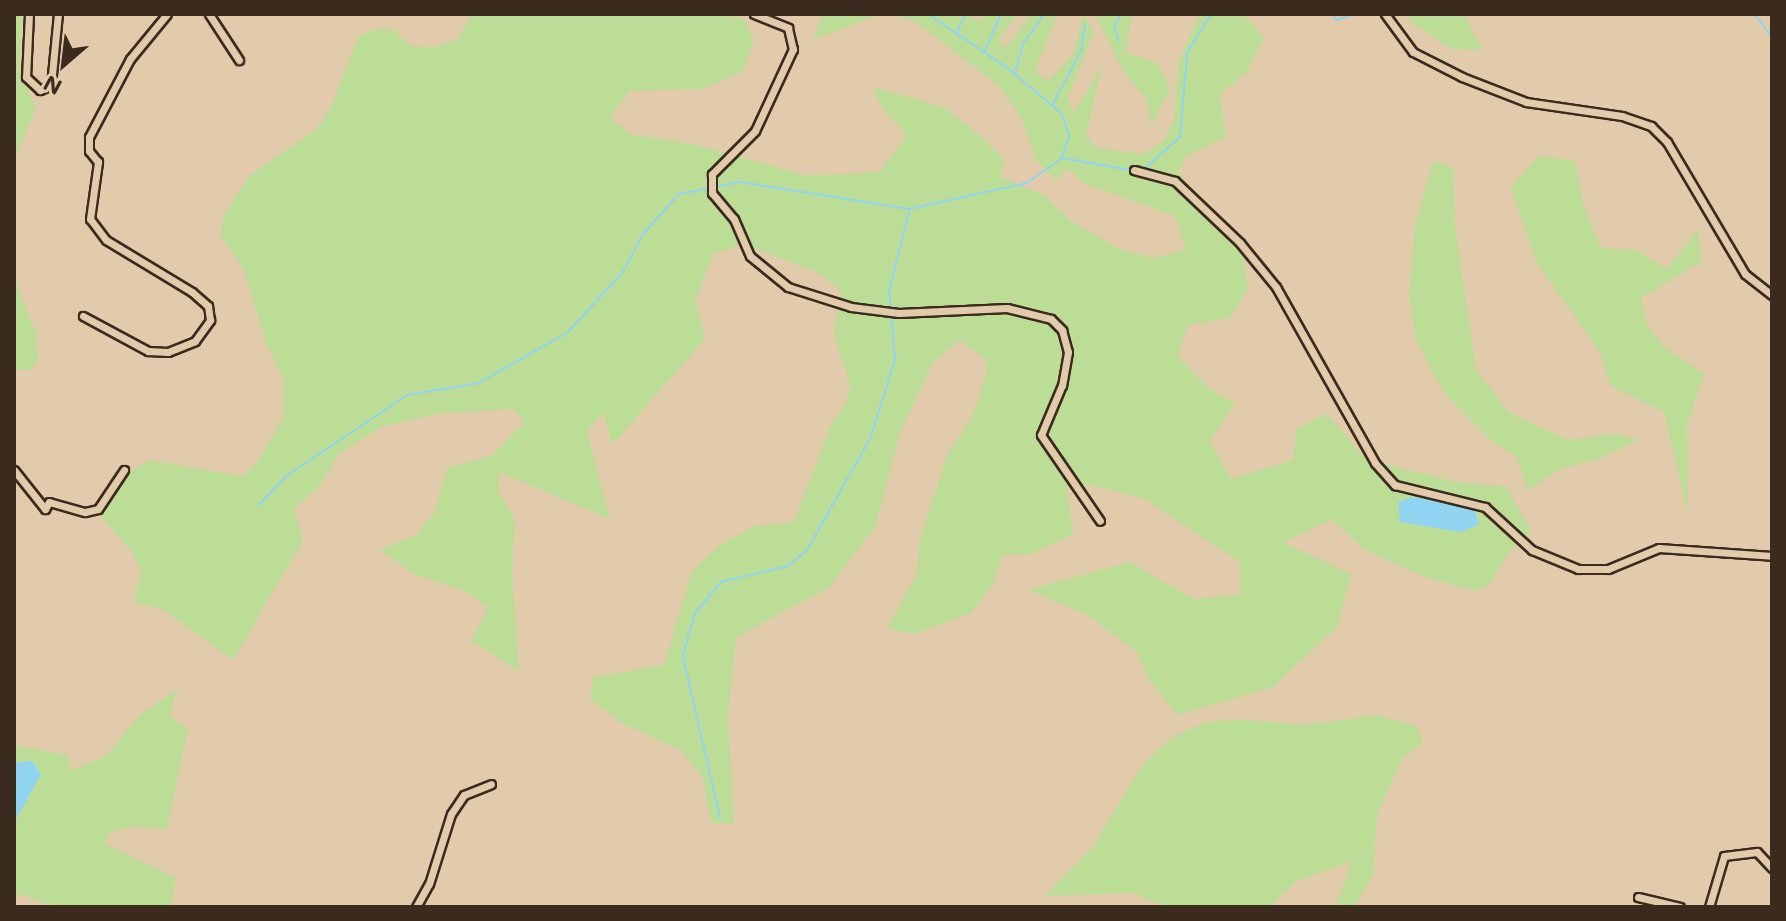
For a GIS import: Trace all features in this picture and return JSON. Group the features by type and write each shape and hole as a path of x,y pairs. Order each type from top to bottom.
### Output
{"street":[{"path":"29,14 26,77 40,90 51,85 58,14"},
{"path":"83,316 148,351 168,352 195,341 210,320 208,306 192,292 106,240 90,219 98,162 89,151 89,137 130,59 167,14"},
{"path":"209,14 239,60"},
{"path":"754,14 788,28 792,57 755,131 712,174 712,193 734,219 739,236 761,269 819,299 878,312 1007,308 1051,319 1062,330 1068,352 1062,385 1041,435 1050,456 1100,521"},
{"path":"1385,14 1413,52 1487,87 1526,102 1622,116 1651,126 1667,142 1745,274 1772,295"},
{"path":"1134,170 1175,181 1240,243 1276,287 1375,463 1395,485 1485,507 1521,543 1578,569 1608,569 1659,548 1772,556"},
{"path":"14,470 45,509 49,502 85,512 98,509 124,470"},
{"path":"416,907 429,884 451,814 464,795 491,784"},
{"path":"1709,907 1724,856 1757,852 1772,868"},
{"path":"1638,897 1680,907"}],"green space":[{"path":"14,14 23,14 19,70 36,108 14,160"},
{"path":"472,14 724,14 745,20 754,41 742,72 703,89 630,91 610,117 629,134 697,145 808,176 880,172 906,135 881,106 873,88 914,98 946,109 980,135 1005,160 1000,177 1044,195 1072,222 1122,250 1154,258 1186,249 1175,216 1083,183 1068,168 1056,180 1036,160 1023,121 999,86 916,22 892,14 970,14 977,22 986,14 1018,14 998,40 1006,47 1032,14 1057,14 1035,71 1048,81 1074,53 1083,14 1094,32 1068,97 1074,114 1102,65 1086,135 1096,148 1144,154 1165,139 1174,118 1178,62 1200,14 1244,14 1264,38 1247,72 1220,94 1226,137 1186,156 1178,172 1242,246 1248,290 1230,318 1188,325 1178,356 1211,390 1235,402 1210,441 1231,479 1293,460 1296,429 1326,413 1366,459 1456,482 1507,487 1531,532 1510,551 1491,582 1478,591 1430,579 1365,550 1332,519 1283,542 1351,574 1337,627 1273,687 1178,715 1149,680 1137,652 1088,615 1028,590 1130,562 1193,599 1241,594 1240,562 1145,499 1091,485 1066,487 1074,534 1031,554 1002,555 992,587 969,614 914,634 887,629 917,575 919,543 947,455 972,418 987,372 984,357 959,340 932,364 900,433 876,525 829,588 736,637 728,715 734,824 711,823 702,776 681,750 623,724 590,699 594,677 664,665 692,571 719,546 752,527 794,522 833,420 846,404 850,384 834,334 841,291 817,272 744,244 713,254 695,300 705,339 612,445 604,413 587,431 610,519 499,472 498,491 515,520 512,573 519,671 472,641 488,607 464,591 414,574 379,549 414,537 435,512 447,468 492,455 524,422 514,409 440,413 381,427 339,454 318,488 294,508 303,540 233,660 164,610 134,602 141,570 131,550 97,513 132,471 148,460 243,476 259,459 284,417 284,379 267,345 243,268 220,235 225,213 249,176 317,129 332,106 358,37 375,29 395,30 409,45 433,48 458,39"},
{"path":"823,14 881,14 813,40"},
{"path":"1132,14 1126,53 1158,63 1170,90 1151,126 1146,97 1124,73 1096,15"},
{"path":"1408,14 1464,14 1482,50 1451,49 1411,22"},
{"path":"1538,156 1575,161 1584,207 1601,248 1636,250 1667,269 1698,229 1701,262 1641,298 1647,324 1663,346 1704,374 1687,426 1688,514 1664,412 1611,386 1600,353 1537,263 1511,188"},
{"path":"1433,161 1453,167 1455,226 1476,370 1510,413 1568,440 1617,434 1638,440 1601,458 1559,469 1528,491 1516,456 1493,442 1445,394 1416,340 1409,296 1415,226"},
{"path":"14,278 36,333 38,361 30,370 14,370"},
{"path":"178,689 169,715 188,729 167,830 136,826 108,833 105,844 176,878 171,907 56,907 21,894 14,899 14,823 32,761 14,763 14,745 67,755 71,771 106,756 141,714"},
{"path":"1377,715 1416,726 1423,742 1402,759 1377,814 1373,874 1355,907 1336,907 1352,861 1297,881 1270,907 1166,907 1133,893 1044,896 1092,848 1144,763 1173,737 1201,724 1233,719 1306,725"}],"water":[{"path":"1412,497 1464,505 1475,511 1479,524 1461,532 1400,522 1398,502"},
{"path":"32,761 41,774 14,823 14,763"}],"waterway":[{"path":"928,14 1009,69 1062,114 1069,136 1062,158 1130,170"},
{"path":"956,35 965,14"},
{"path":"984,52 1001,14"},
{"path":"1015,73 1023,44 1044,14"},
{"path":"1120,42 1114,27 1121,14"},
{"path":"1144,169 1180,137 1187,53 1211,14"},
{"path":"1332,14 1337,20 1356,14"},
{"path":"1754,14 1772,37"},
{"path":"1053,104 1081,50 1085,24"},
{"path":"716,187 740,182 909,209 1027,183 1062,158"},
{"path":"259,505 285,477 407,395 479,383 568,332 623,272 643,234 679,194 710,188"},
{"path":"720,818 683,656 695,613 721,582 788,566 807,550 870,439 895,360 889,290 909,212"}]}
